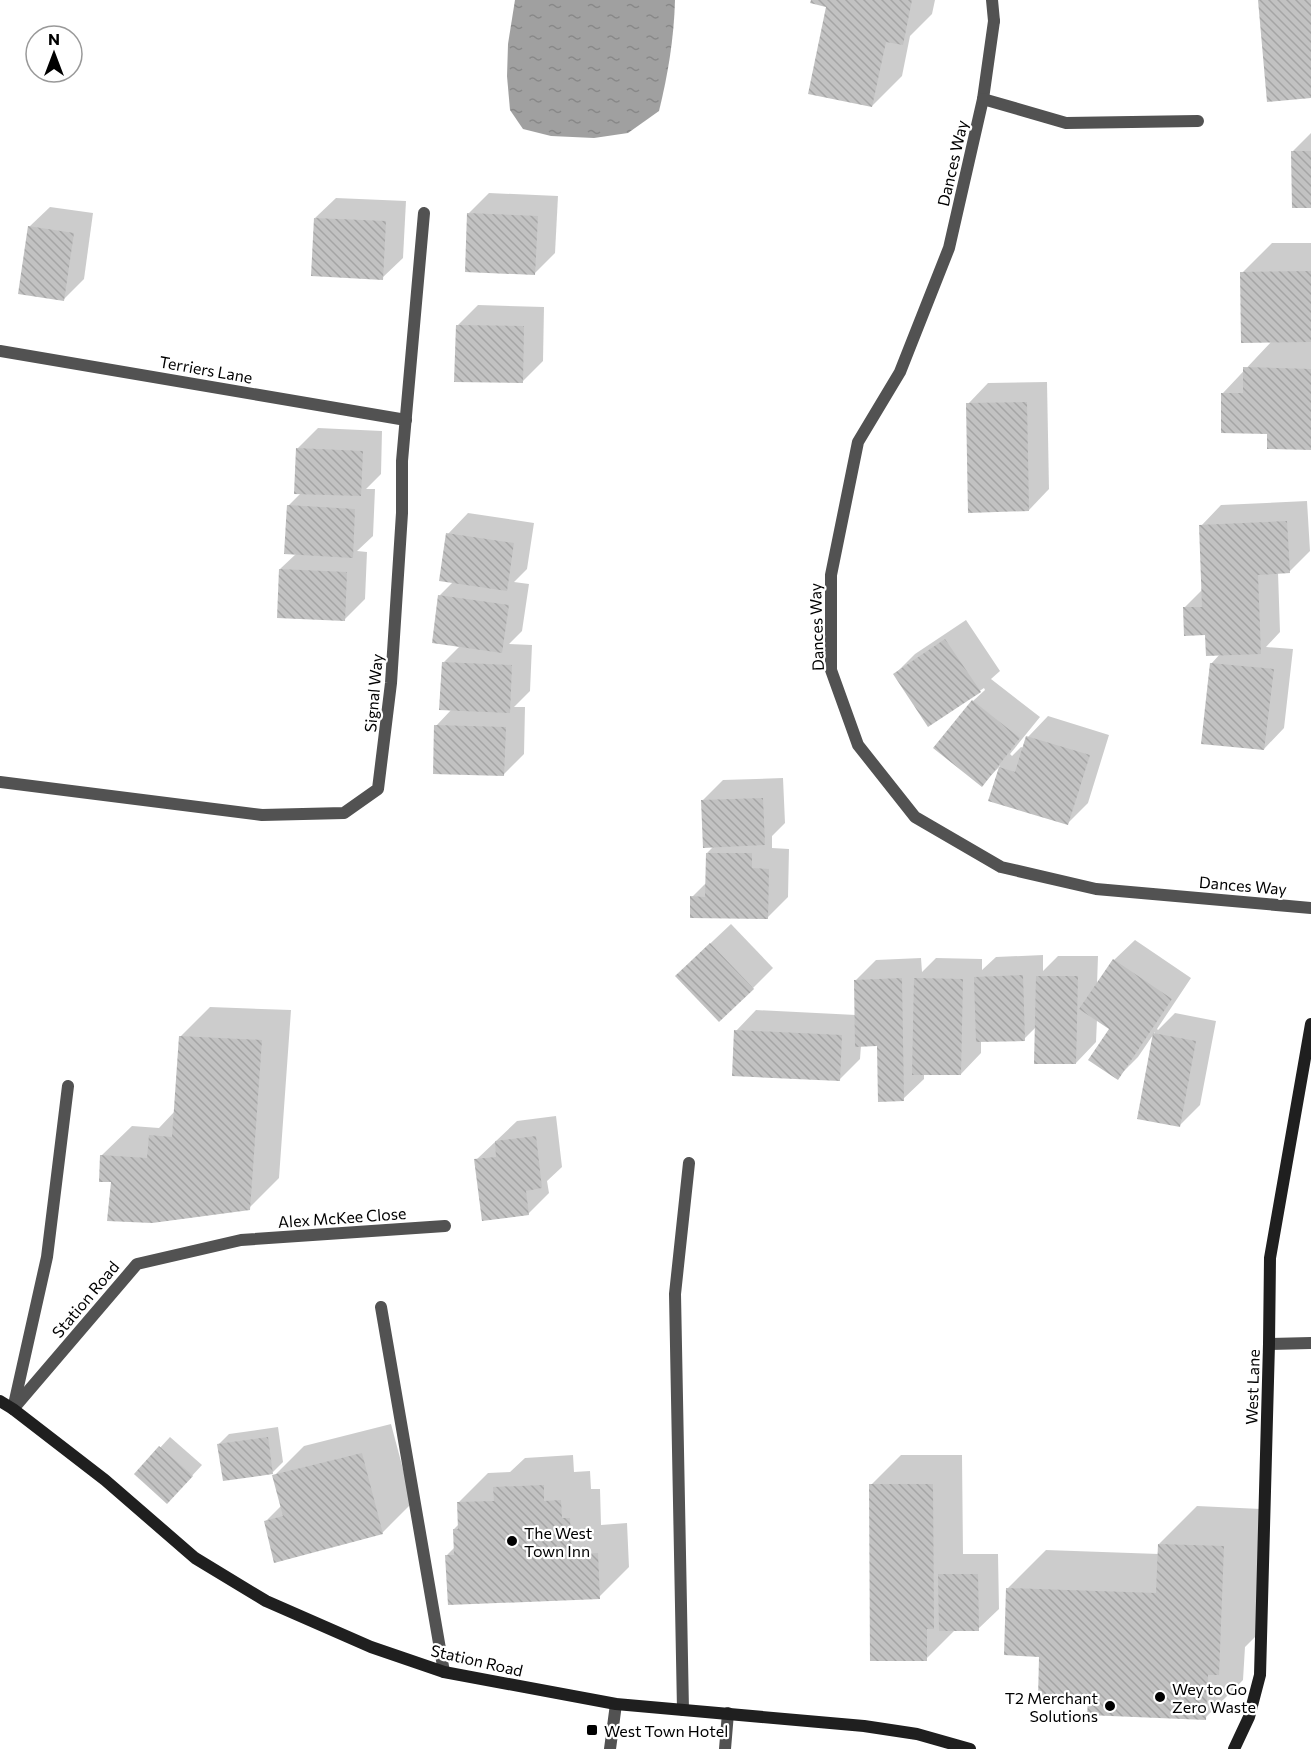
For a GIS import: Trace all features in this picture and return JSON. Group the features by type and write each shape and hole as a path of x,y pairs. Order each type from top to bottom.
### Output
{"street":[{"name":"Dances Way","path":"992,0 994,21 983,99 949,248 900,372 858,442 831,575 831,670 858,745 915,817 1001,867 1096,889 1311,908"},
{"path":"983,99 1066,123 1198,121"},
{"name":"Signal Way","path":"0,782 262,815 344,813 378,789 391,683 406,420 424,213"},
{"name":"Terriers Lane","path":"0,351 406,420"},
{"name":"West Lane","path":"1234,1749 1249,1717 1260,1675 1270,1258 1311,1024"},
{"path":"13,1409 47,1257 68,1086"},
{"path":"683,1710 675,1294 689,1163"},
{"name":"Alex McKee Close","path":"241,1240 445,1226"},
{"name":"Station Road","path":"13,1409 137,1264 241,1240"},
{"path":"381,1307 444,1672"},
{"path":"1269,1344 1311,1343"},
{"name":"Station Road","path":"0,1401 105,1480 195,1558 266,1602 371,1647 444,1672 616,1704 864,1726 917,1734 970,1749"},
{"path":"610,1749 616,1704"},
{"path":"725,1749 728,1713"}],"water":[{"path":"515,0 675,0 670,56 659,111 628,133 594,138 551,136 523,129 510,110 507,76 508,44"}],"building":[{"path":"811,0 912,0 903,45 886,42 872,107 808,94 826,7 810,3"},
{"path":"1258,0 1311,0 1311,98 1267,102"},
{"path":"1291,151 1311,151 1311,208 1292,208"},
{"path":"467,213 538,216 535,275 465,272"},
{"path":"314,218 386,221 383,280 311,276"},
{"path":"28,226 74,233 64,301 18,294"},
{"path":"1311,271 1311,342 1241,343 1240,272"},
{"path":"456,325 524,326 523,383 454,382"},
{"path":"1243,367 1311,369 1311,450 1267,449 1267,434 1221,433 1221,393 1243,393"},
{"path":"1027,402 1029,511 968,513 966,403"},
{"path":"296,448 363,451 361,496 294,494"},
{"path":"287,505 355,509 353,558 284,554"},
{"path":"1287,521 1290,573 1258,575 1261,654 1206,656 1205,635 1184,636 1183,607 1202,607 1199,525"},
{"path":"446,533 514,543 507,591 439,581"},
{"path":"279,569 347,572 345,621 277,618"},
{"path":"438,595 509,605 502,653 432,643"},
{"path":"945,639 981,692 928,727 893,674"},
{"path":"442,662 512,665 510,713 439,710"},
{"path":"1210,663 1274,669 1264,750 1201,744"},
{"path":"972,700 1020,738 982,787 933,748"},
{"path":"434,725 506,727 504,776 433,774"},
{"path":"1026,736 1090,755 1068,825 988,801 999,767 1015,772"},
{"path":"763,798 765,845 703,848 701,800"},
{"path":"706,853 752,853 752,868 769,869 768,919 690,918 690,896 705,897"},
{"path":"710,943 754,989 719,1022 675,976"},
{"path":"1113,959 1172,999 1118,1080 1088,1060 1109,1029 1079,1009"},
{"path":"1023,975 1025,1041 976,1042 974,977"},
{"path":"1036,976 1078,976 1076,1064 1034,1064"},
{"path":"902,978 904,1101 878,1102 877,1046 855,1047 854,980"},
{"path":"914,978 963,979 961,1075 912,1075"},
{"path":"734,1030 842,1035 840,1081 732,1076"},
{"path":"1153,1033 1196,1041 1180,1127 1137,1119"},
{"path":"179,1036 262,1040 250,1210 152,1223 107,1221 111,1182 99,1182 100,1155 147,1158 149,1135 172,1137"},
{"path":"536,1136 542,1188 526,1191 529,1215 482,1221 474,1159 496,1157 495,1141"},
{"path":"268,1437 273,1474 223,1481 217,1444"},
{"path":"159,1446 193,1476 167,1504 134,1474"},
{"path":"362,1453 383,1534 274,1563 264,1521 283,1516 272,1475"},
{"path":"869,1484 933,1484 934,1629 927,1629 927,1661 870,1661"},
{"name":"The West Town Inn","path":"544,1485 544,1501 561,1500 562,1518 570,1518 572,1554 598,1553 600,1599 448,1605 445,1555 454,1555 453,1529 458,1529 457,1502 494,1501 493,1487"},
{"path":"1158,1544 1224,1546 1219,1675 1208,1675 1206,1720 1087,1715 1088,1701 1038,1699 1039,1657 1004,1655 1006,1588 1156,1593"},
{"path":"938,1574 978,1574 979,1631 939,1631"}],"place":[{"name":"The West Town Inn","path":"512,1541"},
{"name":"Wey to Go Zero Waste","path":"1160,1697"},
{"name":"T2 Merchant Solutions","path":"1110,1706"},
{"name":"West Town Hotel","path":"592,1730"}]}
